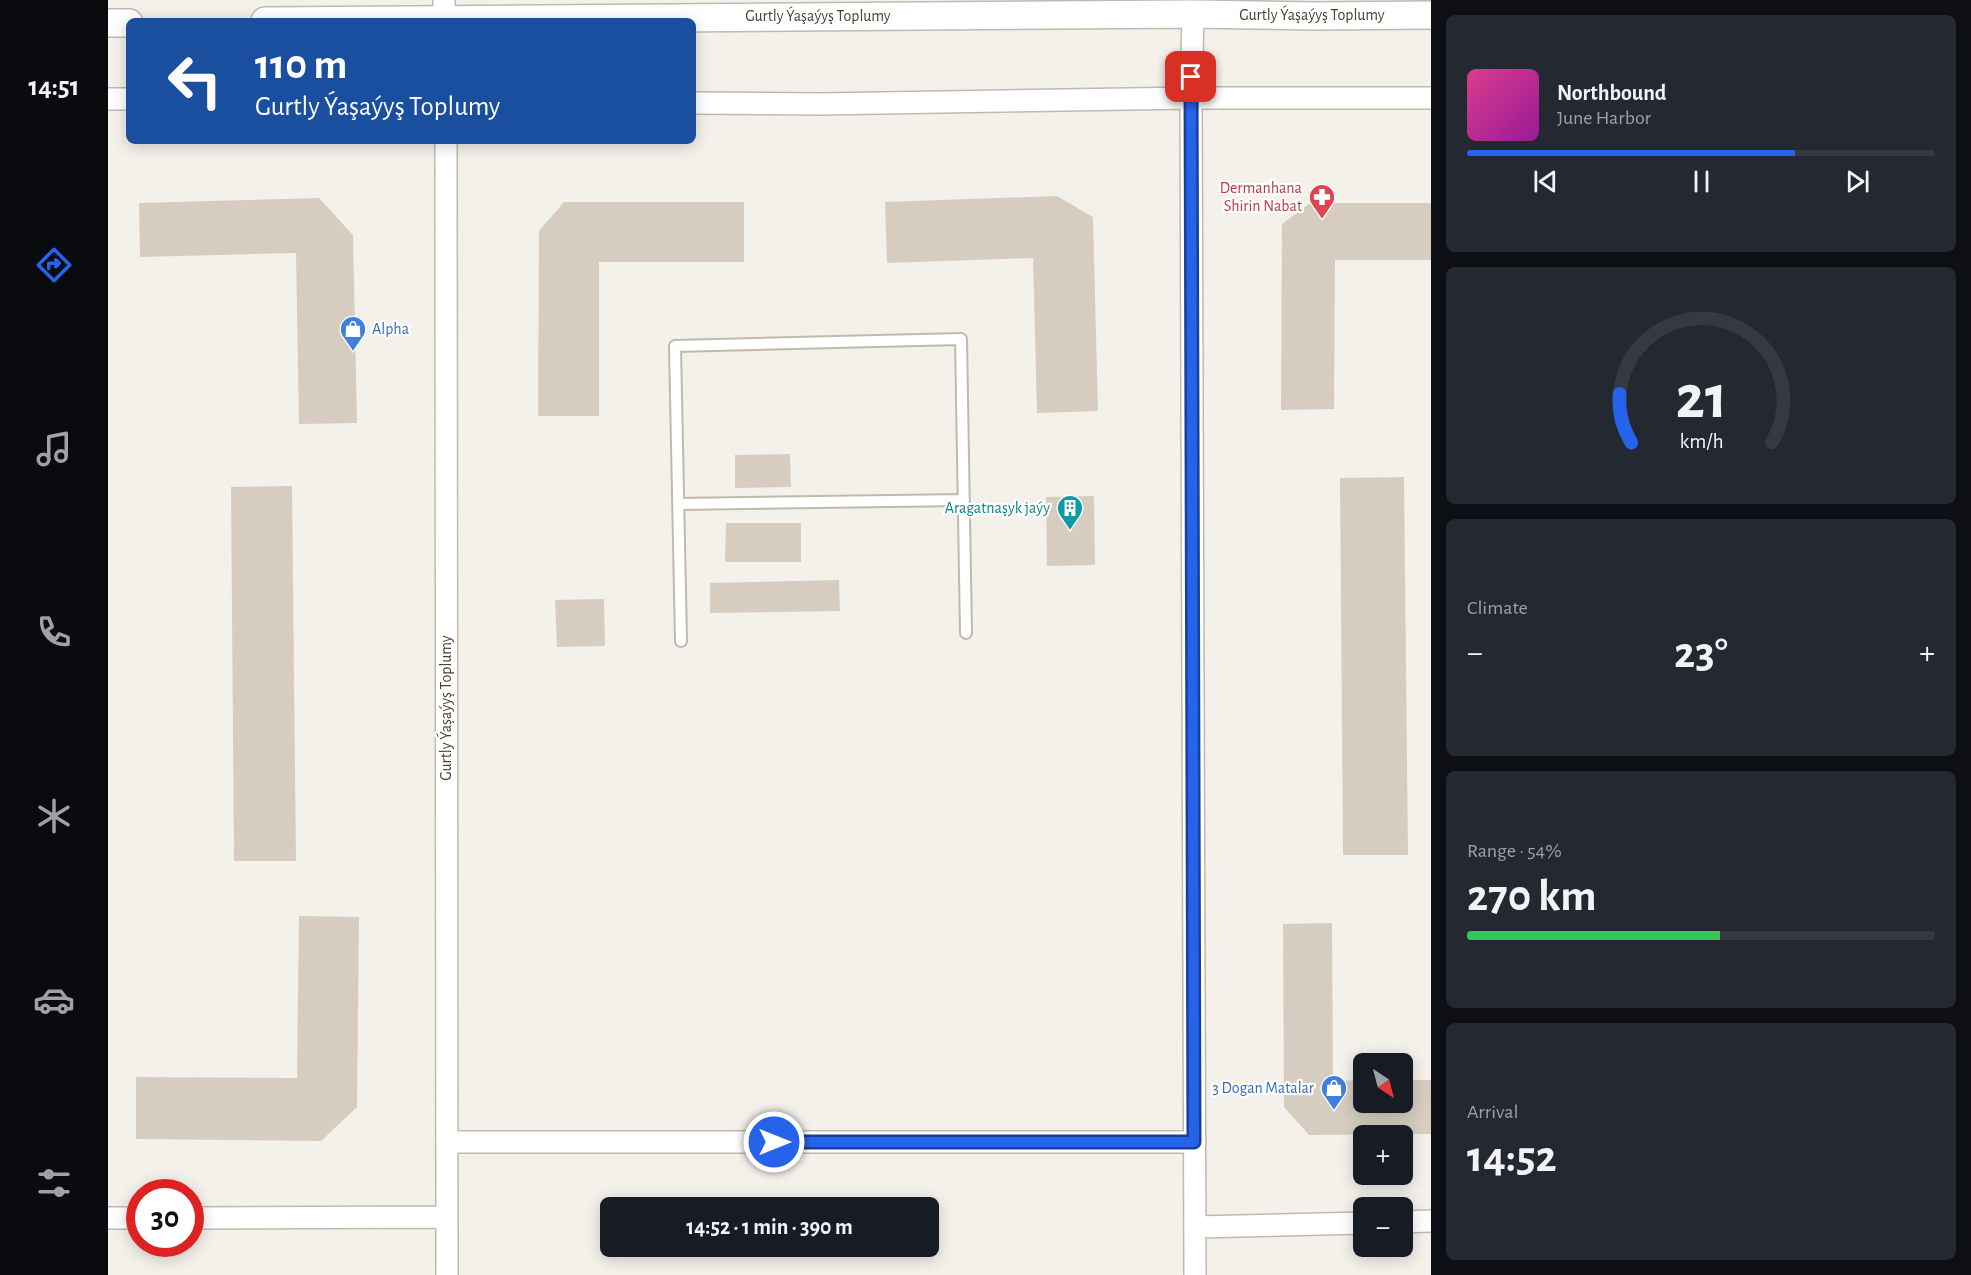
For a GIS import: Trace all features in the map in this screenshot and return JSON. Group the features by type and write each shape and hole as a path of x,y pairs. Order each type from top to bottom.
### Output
{"street":[{"path":"326,0 357,18"},
{"name":"Gurtly Ýaşaýyş Toplumy","path":"384,18 444,13 1193,14 1324,8 1431,15"},
{"path":"1193,14 1191,98 1195,1275"},
{"path":"108,23 126,23"},
{"path":"696,103 820,104 1191,98 1431,98"},
{"path":"108,99 126,99"},
{"name":"Gurtly Ýaşaýyş Toplumy","path":"446,144 447,1275"},
{"path":"448,1142 1194,1142"},
{"path":"204,1218 447,1217"},
{"path":"108,1218 126,1218"},
{"path":"1413,1222 1431,1221"},
{"path":"1195,1227 1353,1223"}],"lane":[{"path":"681,641 675,346 960,339 966,633"},
{"path":"678,504 964,500"}],"building":[{"path":"1057,196 1093,217 1098,411 1037,413 1033,258 887,263 885,202"},
{"path":"319,198 353,235 357,423 299,424 296,253 140,257 139,203"},
{"path":"564,202 744,202 744,262 599,262 599,416 538,416 539,231"},
{"path":"1310,203 1431,203 1431,260 1335,260 1334,409 1281,410 1282,224"},
{"path":"790,454 791,487 735,488 735,455"},
{"path":"1404,477 1408,855 1343,855 1340,478"},
{"path":"292,486 296,861 234,861 231,487"},
{"name":"Aragatnaşyk jaýy","path":"1094,496 1095,565 1047,566 1046,497"},
{"path":"726,523 801,523 801,562 725,562"},
{"path":"839,580 840,611 710,613 710,583"},
{"path":"604,599 605,646 557,647 555,600"},
{"path":"299,916 359,917 357,1107 321,1141 136,1139 136,1077 297,1078"},
{"path":"1332,923 1333,1081 1353,1080 1353,1113 1413,1113 1413,1080 1431,1080 1431,1134 1413,1134 1413,1125 1353,1125 1353,1135 1309,1135 1284,1107 1283,924"}],"place":[{"name":"Dermanhana Shirin Nabat","path":"1322,220"},
{"name":"Alpha","path":"353,352"},
{"name":"Aragatnaşyk jaýy","path":"1070,531"},
{"name":"3 Dogan Matalar","path":"1334,1111"}],"route":[{"path":"774,1142 1194,1142 1191,77"}]}
